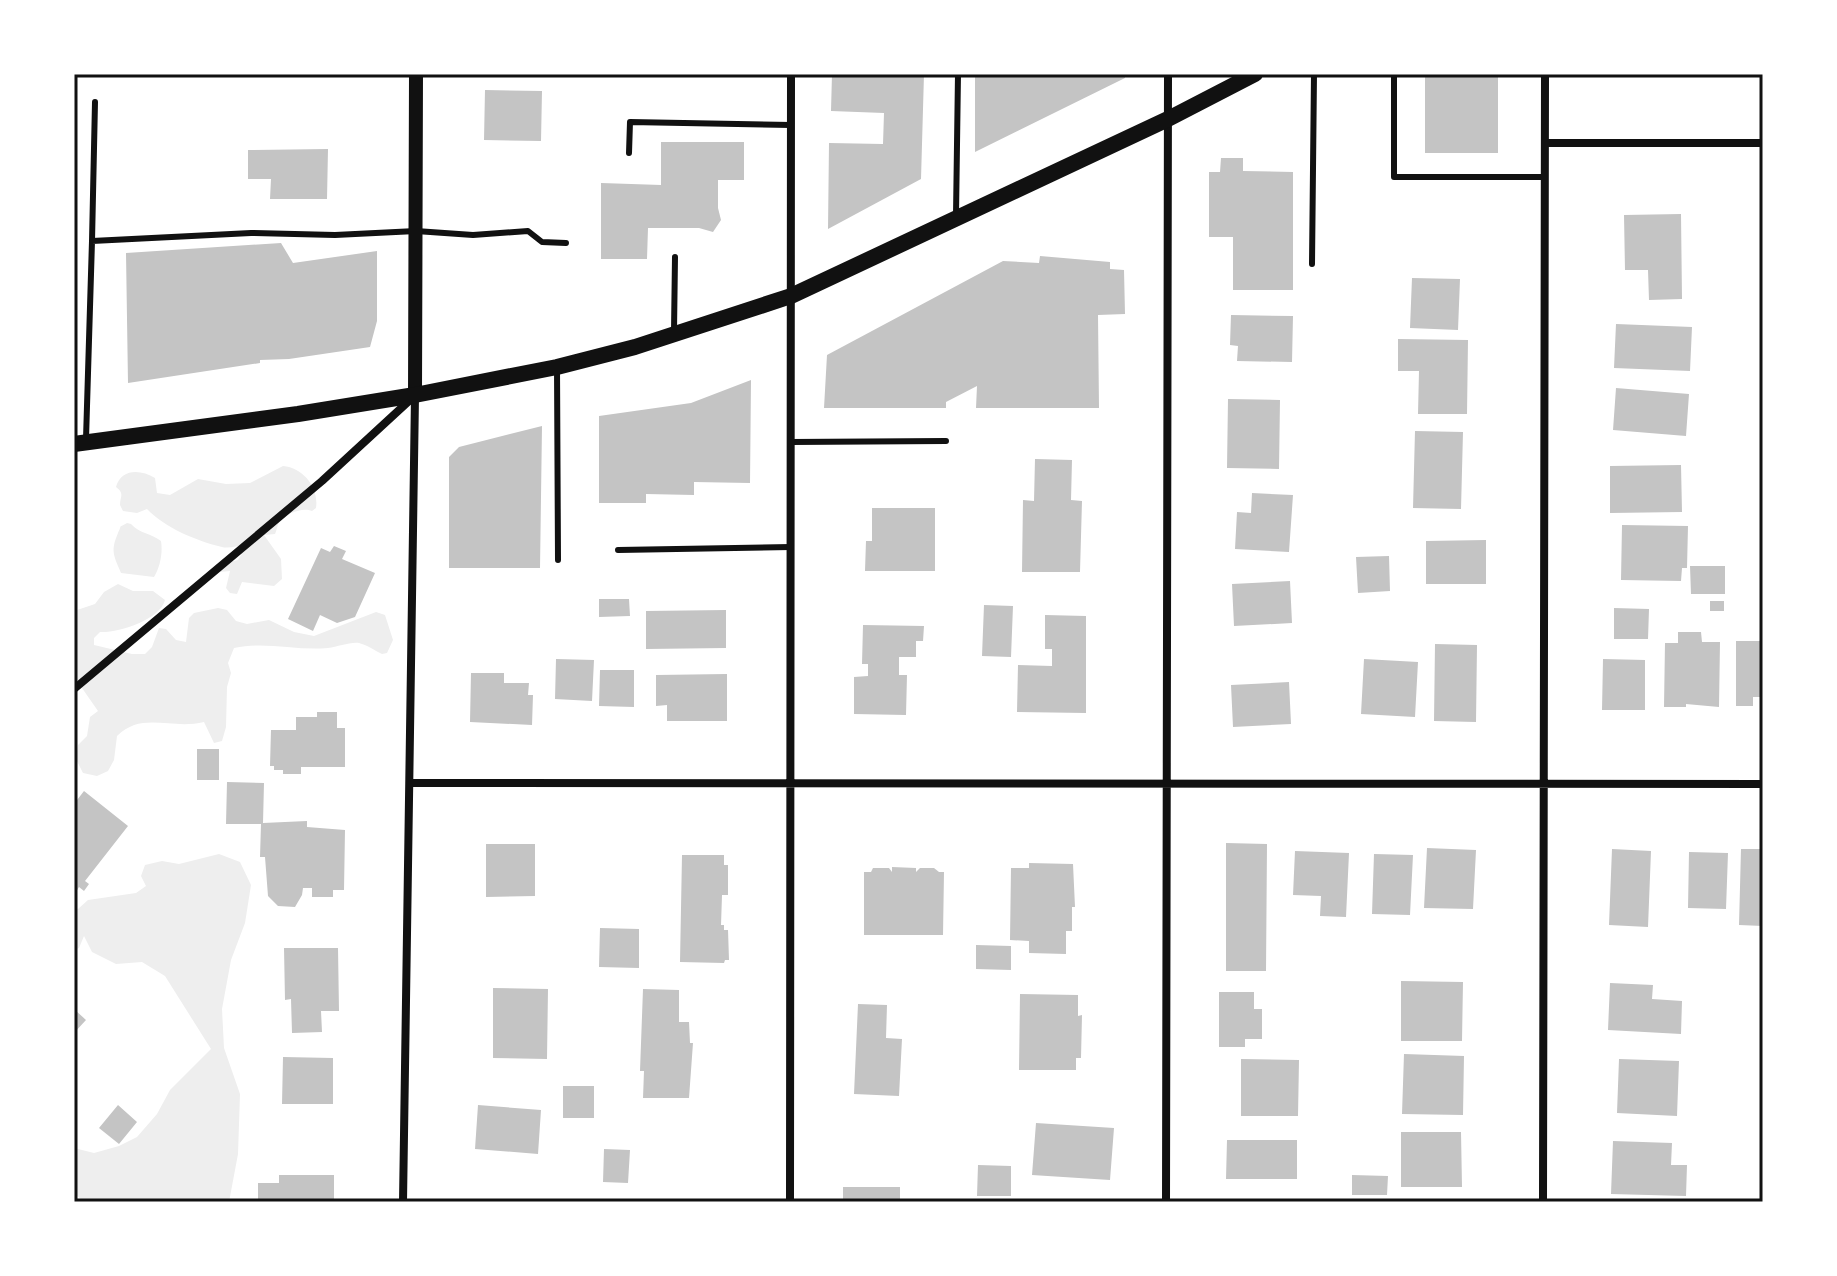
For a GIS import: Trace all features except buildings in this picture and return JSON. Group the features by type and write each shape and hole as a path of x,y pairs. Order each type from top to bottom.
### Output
{"main road":[{"path":"80,443 415,395 557,367 674,335 791,296 1168,119 1255,74"}],"street":[{"path":"403,1202 411,783 416,74"},
{"path":"790,1202 791,74"},
{"path":"1166,1202 1168,74"},
{"path":"1543,1202 1545,74"},
{"path":"1545,143 1763,143"},
{"path":"74,689 322,481 415,395"},
{"path":"411,783 1763,784"}],"lane":[{"path":"956,219 958,74"},
{"path":"1312,264 1314,74"},
{"path":"1394,74 1394,177 1545,177"},
{"path":"80,443 92,241 95,102"},
{"path":"629,153 630,122 791,125"},
{"path":"92,241 251,233 335,235 416,231 473,235 528,231 542,242 566,243"},
{"path":"674,335 675,257"},
{"path":"557,367 558,560"},
{"path":"791,442 946,441"},
{"path":"618,550 791,547"}],"shaded area":[{"path":"283,466 297,471 308,480 315,493 316,508 291,513 280,521 275,534 264,535 281,559 282,579 274,586 242,582 237,594 230,593 226,588 230,571 219,572 221,564 238,560 247,545 225,547 212,544 172,528 147,509 137,513 123,511 121,493 116,487 122,477 137,472 155,478 157,493 170,495 198,479 226,484 250,483"},
{"path":"127,523 161,541 162,550 154,577 121,573 114,545 121,526"},
{"path":"118,584 133,591 153,591 165,600 162,607 147,619 127,628 100,632 94,638 94,645 132,654 145,654 152,647 159,628 166,629 176,640 186,642 189,618 194,613 218,608 227,610 236,621 247,624 269,620 294,632 314,636 376,612 385,615 393,640 387,653 382,654 359,643 316,649 257,645 234,648 228,663 231,673 222,741 214,743 204,722 136,724 117,736 114,760 108,771 97,776 83,773 76,759 78,745 87,736 90,717 98,711 75,678 74,611 95,604 104,592"},
{"path":"219,854 240,862 251,885 245,923 231,960 222,1009 224,1048 240,1094 238,1154 229,1202 84,1202 74,1193 74,1148 94,1153 137,1137 157,1114 170,1090 211,1049 165,976 142,962 116,964 92,952 84,936 79,948 74,950 74,907 78,909 88,900 136,893 146,886 141,876 145,865 162,861 179,864"}]}
